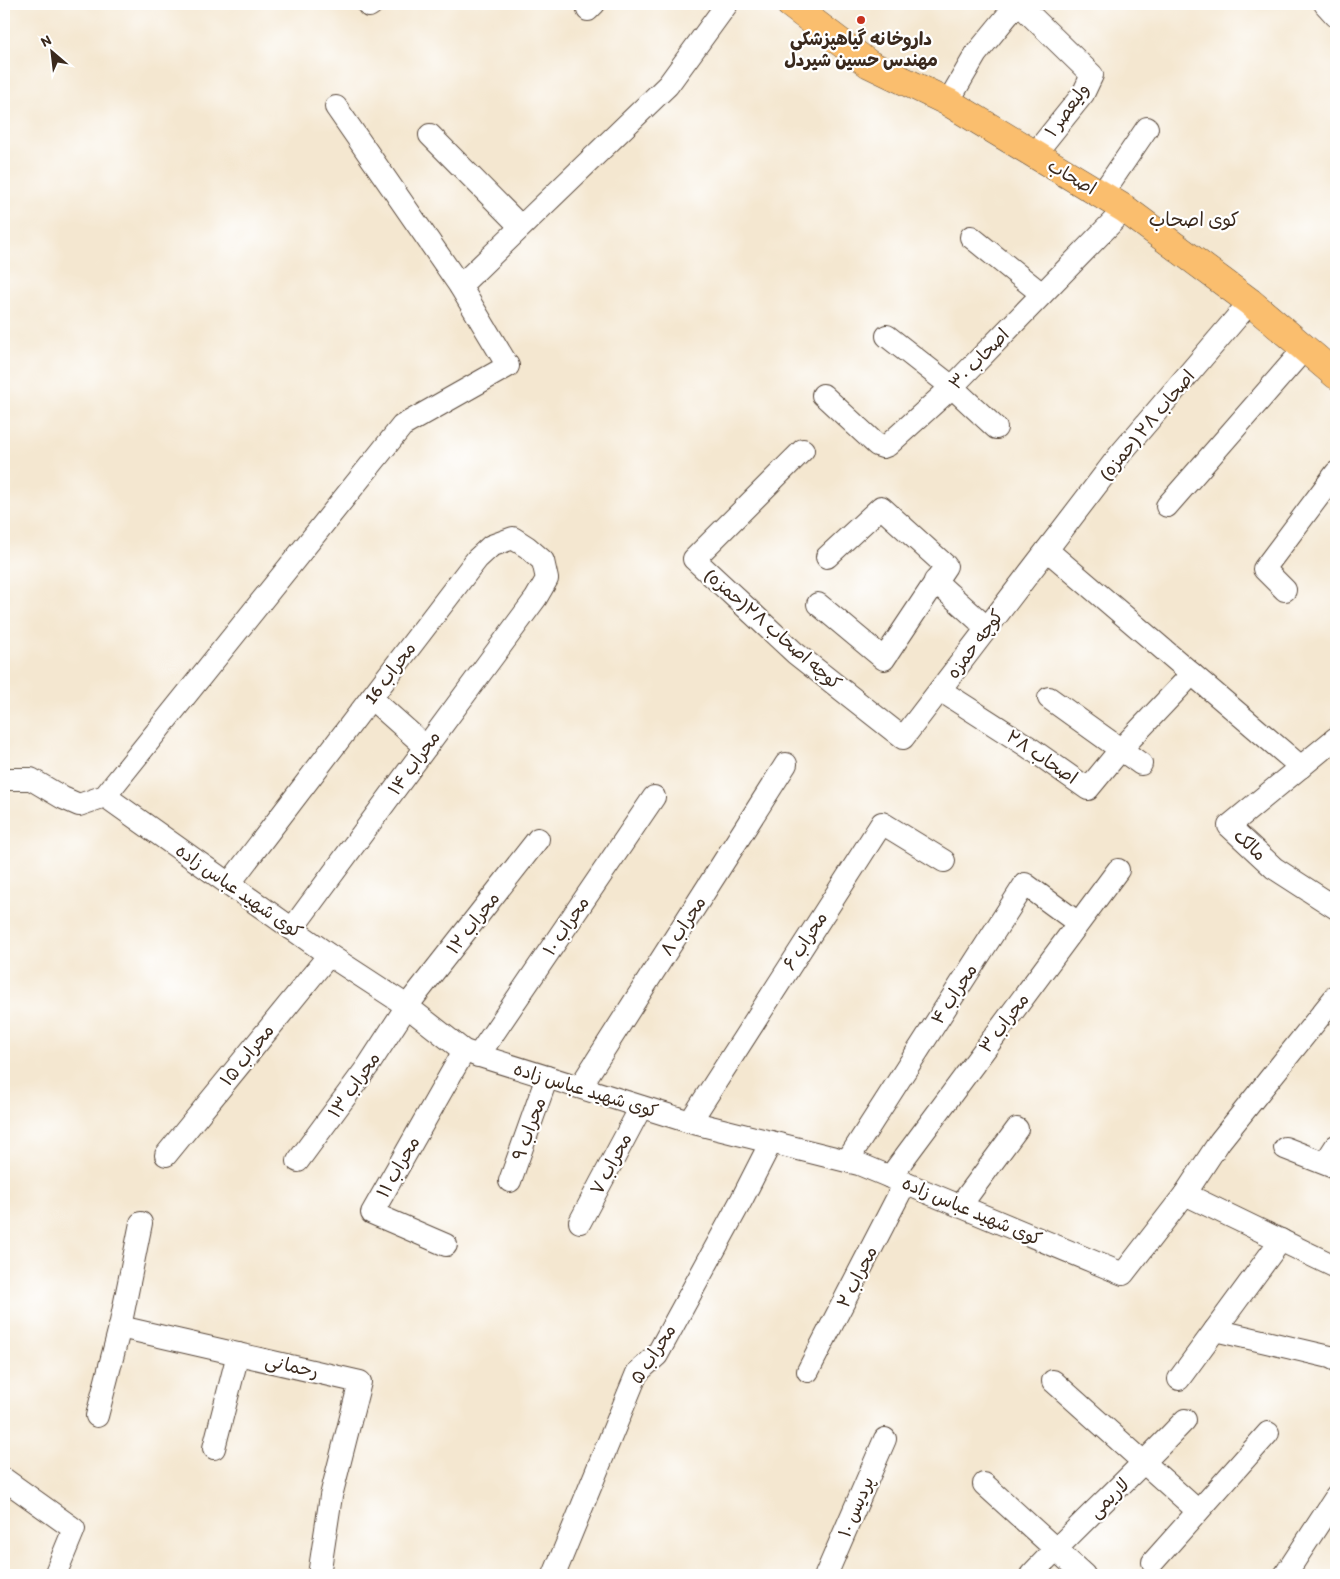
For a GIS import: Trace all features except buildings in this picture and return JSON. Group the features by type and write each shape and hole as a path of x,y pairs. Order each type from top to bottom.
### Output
{"main road":[{"name":"اصحاب","path":"790,4 869,64 948,102 1125,209 1250,302 1336,375"}],"street":[{"path":"460,286 668,85 727,4"},
{"path":"948,102 976,54 1018,4"},
{"name":"ولیعصر ۱","path":"1018,4 1092,75 1083,94 1034,155"},
{"path":"1325,4 1336,16"},
{"path":"4,779 31,779 79,805 105,796 402,426 508,366 460,286 336,107"},
{"path":"1102,194 1147,128"},
{"path":"430,135 520,226"},
{"name":"اصحاب ۳۰","path":"823,396 877,445 883,447 888,445 952,387 1125,209"},
{"path":"971,237 1042,294"},
{"name":"اصحاب ۲۸ (حمزه)","path":"1047,550 1121,453 1250,302"},
{"path":"887,336 952,387 996,428"},
{"path":"1167,506 1305,348"},
{"name":"کوچه اصحاب ۲۸(حمزه)","path":"803,450 694,559 795,653 903,738"},
{"path":"1285,590 1264,569 1336,473"},
{"path":"818,604 884,659 946,566 881,507 826,557"},
{"name":"محراب 16","path":"229,884 477,560 492,546 513,538 543,561 547,579 536,598"},
{"path":"1047,550 1301,767"},
{"name":"کوچه حمزه","path":"903,738 1047,550"},
{"path":"935,582 987,628"},
{"name":"محراب ۱۴","path":"292,928 536,598"},
{"name":"اصحاب ۲۸","path":"940,690 1027,746 1088,789 1121,749 1192,674"},
{"path":"371,698 426,747"},
{"path":"1049,698 1141,764"},
{"name":"مالک","path":"1336,738 1229,826 1274,868 1336,908"},
{"name":"محراب ۸","path":"580,1087 786,764"},
{"name":"کوی شهید عباس زاده","path":"105,796 329,955 407,1006 471,1054 690,1122 859,1164 1123,1274 1185,1194"},
{"name":"محراب ۱۰","path":"471,1054 654,797"},
{"name":"محراب ۶","path":"690,1122 882,823 944,861"},
{"name":"محراب ۱۲","path":"407,1006 538,839"},
{"name":"محراب ۳","path":"898,1180 1118,870"},
{"name":"محراب ۴","path":"847,1161 1025,884 1078,924"},
{"name":"محراب ۱۵","path":"166,1155 329,955"},
{"path":"1336,996 1220,1141 1185,1194 1336,1266"},
{"name":"محراب ۱۳","path":"298,1161 368,1066 407,1006"},
{"name":"محراب ۱۱","path":"446,1245 372,1213 471,1054"},
{"name":"محراب ۹","path":"510,1181 547,1077"},
{"name":"محراب ۷","path":"580,1222 641,1106"},
{"path":"960,1206 1017,1129"},
{"name":"محراب ۵","path":"554,1575 637,1373 657,1356 742,1200 771,1142"},
{"path":"1285,1148 1333,1159"},
{"name":"محراب ۲","path":"808,1371 898,1180"},
{"path":"97,1416 120,1327 141,1223"},
{"path":"1179,1379 1281,1240"},
{"name":"رحمانی","path":"120,1327 360,1382 331,1496 319,1575"},
{"path":"1215,1330 1336,1360"},
{"path":"214,1448 238,1354"},
{"path":"1053,1381 1198,1511"},
{"name":"لاریمی","path":"1032,1575 1056,1548 1145,1463 1185,1420"},
{"path":"1153,1562 1268,1433"},
{"name":"پردیس ۱۰","path":"826,1575 885,1439"},
{"path":"4,1479 74,1528 55,1575"},
{"path":"984,1484 1084,1575"},
{"path":"1285,1575 1336,1497"}],"place":[{"name":"داروخانه گیاهپزشکی مهندس حسین شیردل","path":"861,20"}],"district":[{"name":"کوی اصحاب","path":"1194,219"}]}
